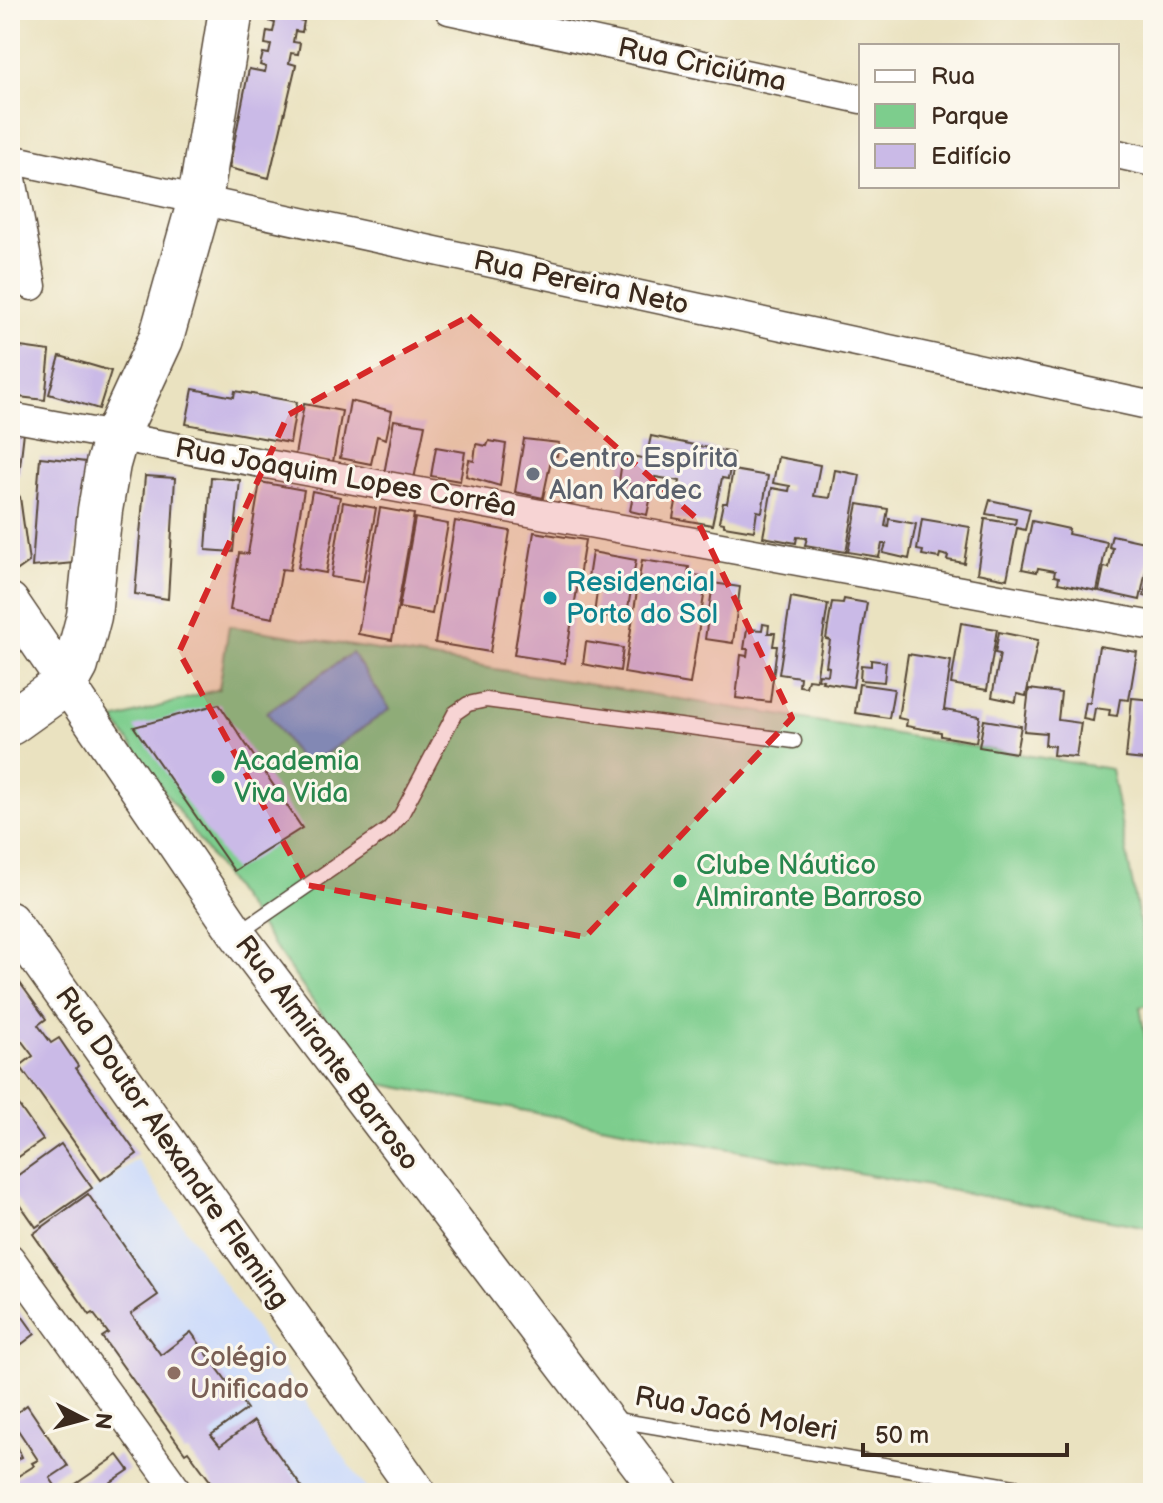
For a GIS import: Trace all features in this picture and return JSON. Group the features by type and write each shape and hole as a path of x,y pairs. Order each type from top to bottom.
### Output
{"main road":[{"path":"10,723 66,683 76,665 89,616 100,510 116,436 161,339 200,200 231,10"}],"street":[{"name":"Rua Criciúma","path":"449,10 859,99"},
{"path":"1119,154 1153,162"},
{"name":"Rua Pereira Neto","path":"10,159 1153,406"},
{"path":"10,168 32,286"},
{"name":"Rua Joaquim Lopes Corrêa","path":"10,417 1153,626"},
{"name":"Rua Almirante Barroso","path":"10,601 237,934 661,1493"},
{"name":"Rua Doutor Alexandre Fleming","path":"10,920 418,1493"},
{"path":"10,1258 179,1493"}],"lane":[{"path":"237,934 388,830 405,807 455,713 468,704 486,700 794,741"},
{"name":"Rua Jacó Moleri","path":"603,1417 1050,1493"}],"highlighted area":[{"path":"469,316 696,518 792,718 585,937 307,885 179,652 288,415"}],"shaded area":[{"path":"137,1159 369,1493 219,1493 189,1451 185,1453 102,1337 107,1333 93,1313 90,1315 33,1234"}],"green space":[{"name":"Clube Náutico Almirante Barroso","path":"229,626 1111,769 1153,994 1153,1004 1140,1007 1153,1080 1153,1228 370,1082 114,720 219,689"}],"water":[{"path":"352,653 390,709 305,768 267,712"}],"building":[{"path":"271,10 299,10 297,20 304,21 302,32 295,31 293,42 300,43 298,54 291,53 289,63 296,65 269,178 229,168 249,69 265,72 266,67 260,65 263,53 269,54 271,45 265,44 267,31 273,32 275,23 269,21"},
{"path":"13,346 50,351 45,400 10,396"},
{"path":"60,356 111,371 99,409 49,394"},
{"path":"193,389 234,397 235,391 297,402 290,443 186,424"},
{"path":"350,401 392,411 386,439 377,436 371,464 340,458"},
{"path":"304,404 342,411 333,462 295,455"},
{"path":"394,420 425,425 414,479 384,474"},
{"path":"10,430 24,432 19,475 10,474"},
{"path":"651,436 733,453 728,479 722,478 712,525 673,518 680,481 655,477 647,515 630,511 635,485 619,482 623,454 646,459"},
{"name":"Centro Espírita Alan Kardec","path":"524,439 559,443 557,456 552,455 543,498 515,492"},
{"path":"489,441 506,444 500,486 466,476 469,460 474,461 476,444 487,446"},
{"path":"436,447 465,452 460,481 431,476"},
{"path":"40,457 86,462 74,563 32,567"},
{"path":"778,457 820,465 814,496 830,498 835,470 860,475 846,552 805,545 807,538 797,537 796,543 763,537 772,488 789,491 790,486 773,483"},
{"path":"733,470 768,476 762,512 757,511 754,531 724,526 719,522 723,503 727,503"},
{"path":"145,476 175,478 168,599 135,594"},
{"path":"211,477 240,480 233,552 206,550"},
{"path":"260,482 304,490 290,570 282,569 273,618 230,610 239,553 248,554"},
{"path":"10,484 20,497 29,562 15,572 10,564"},
{"path":"312,491 340,497 326,573 298,568"},
{"path":"990,500 1030,509 1025,530 1017,528 1007,579 977,573 985,519 1015,524 1016,519 986,514"},
{"path":"343,502 376,508 363,582 331,577"},
{"path":"858,504 888,509 885,526 888,527 889,519 916,524 909,559 883,553 886,544 882,544 879,557 848,552"},
{"path":"380,508 414,514 392,640 358,634"},
{"path":"415,518 448,524 432,614 399,608"},
{"path":"922,519 970,527 964,563 947,560 948,556 940,554 939,558 922,555 923,551 917,550"},
{"path":"455,521 510,531 490,652 435,643"},
{"path":"1032,521 1069,529 1068,534 1107,542 1097,591 1058,583 1059,577 1054,576 1055,571 1022,569"},
{"name":"Residencial Porto do Sol","path":"534,532 585,540 565,663 514,655"},
{"path":"1112,535 1153,544 1153,557 1149,556 1140,600 1099,591 1104,567 1109,568"},
{"path":"592,552 636,560 626,620 594,615 597,592 586,591"},
{"path":"1153,558 1153,598 1144,596"},
{"path":"642,560 689,567 688,574 707,577 690,684 624,673"},
{"path":"713,583 740,587 733,643 705,639"},
{"path":"791,597 828,604 816,680 808,679 806,687 799,686 800,677 779,674"},
{"path":"844,599 867,603 853,687 818,679 819,674 828,675 829,667 826,666 830,640 826,639 832,602 843,603"},
{"path":"961,623 997,629 987,690 951,684"},
{"path":"763,624 769,625 768,633 775,633 773,646 777,646 770,702 736,698 741,655 747,656 748,649 744,649 747,629 762,630"},
{"path":"999,632 1038,640 1026,696 1017,694 1016,702 992,697 1000,654 995,653"},
{"path":"586,642 623,648 620,671 583,664"},
{"path":"1099,646 1137,652 1129,700 1120,699 1117,716 1109,715 1110,710 1095,708 1093,721 1083,719 1086,702 1090,703"},
{"path":"908,654 951,661 944,710 980,716 976,742 906,726 907,720 898,718"},
{"path":"871,660 886,662 884,682 860,680 861,665 871,666"},
{"path":"859,684 894,689 889,718 855,713"},
{"path":"1029,689 1061,693 1058,720 1081,723 1076,757 1053,755 1054,746 1045,745 1046,733 1024,731"},
{"path":"1132,698 1153,700 1153,761 1126,758"},
{"name":"Academia Viva Vida","path":"219,704 302,828 234,871 134,727"},
{"path":"984,720 1021,726 1016,753 979,747"},
{"path":"20,983 46,1019 38,1025 51,1043 59,1038 78,1066 76,1068 137,1154 101,1180 20,1066 33,1056 20,1039 10,1047 10,990"},
{"path":"10,1093 43,1140 10,1163"},
{"path":"61,1144 92,1188 36,1227 10,1190 10,1181"},
{"name":"Colégio Unificado","path":"88,1194 158,1295 131,1314 161,1355 191,1332 247,1409 211,1435 220,1446 254,1421 306,1493 219,1493 188,1451 185,1453 102,1337 108,1333 93,1313 90,1315 33,1234"},
{"path":"10,1299 35,1334 10,1353"},
{"path":"27,1405 68,1466 50,1478 60,1493 10,1493 10,1481 38,1460 10,1418"},
{"path":"10,1430 22,1457 10,1463"},
{"path":"118,1455 129,1470 95,1493 73,1493 70,1488"}],"place":[{"name":"Centro Espírita Alan Kardec","path":"533,474"},
{"name":"Residencial Porto do Sol","path":"550,598"},
{"name":"Academia Viva Vida","path":"218,777"},
{"name":"Clube Náutico Almirante Barroso","path":"680,881"},
{"name":"Colégio Unificado","path":"174,1373"}]}
